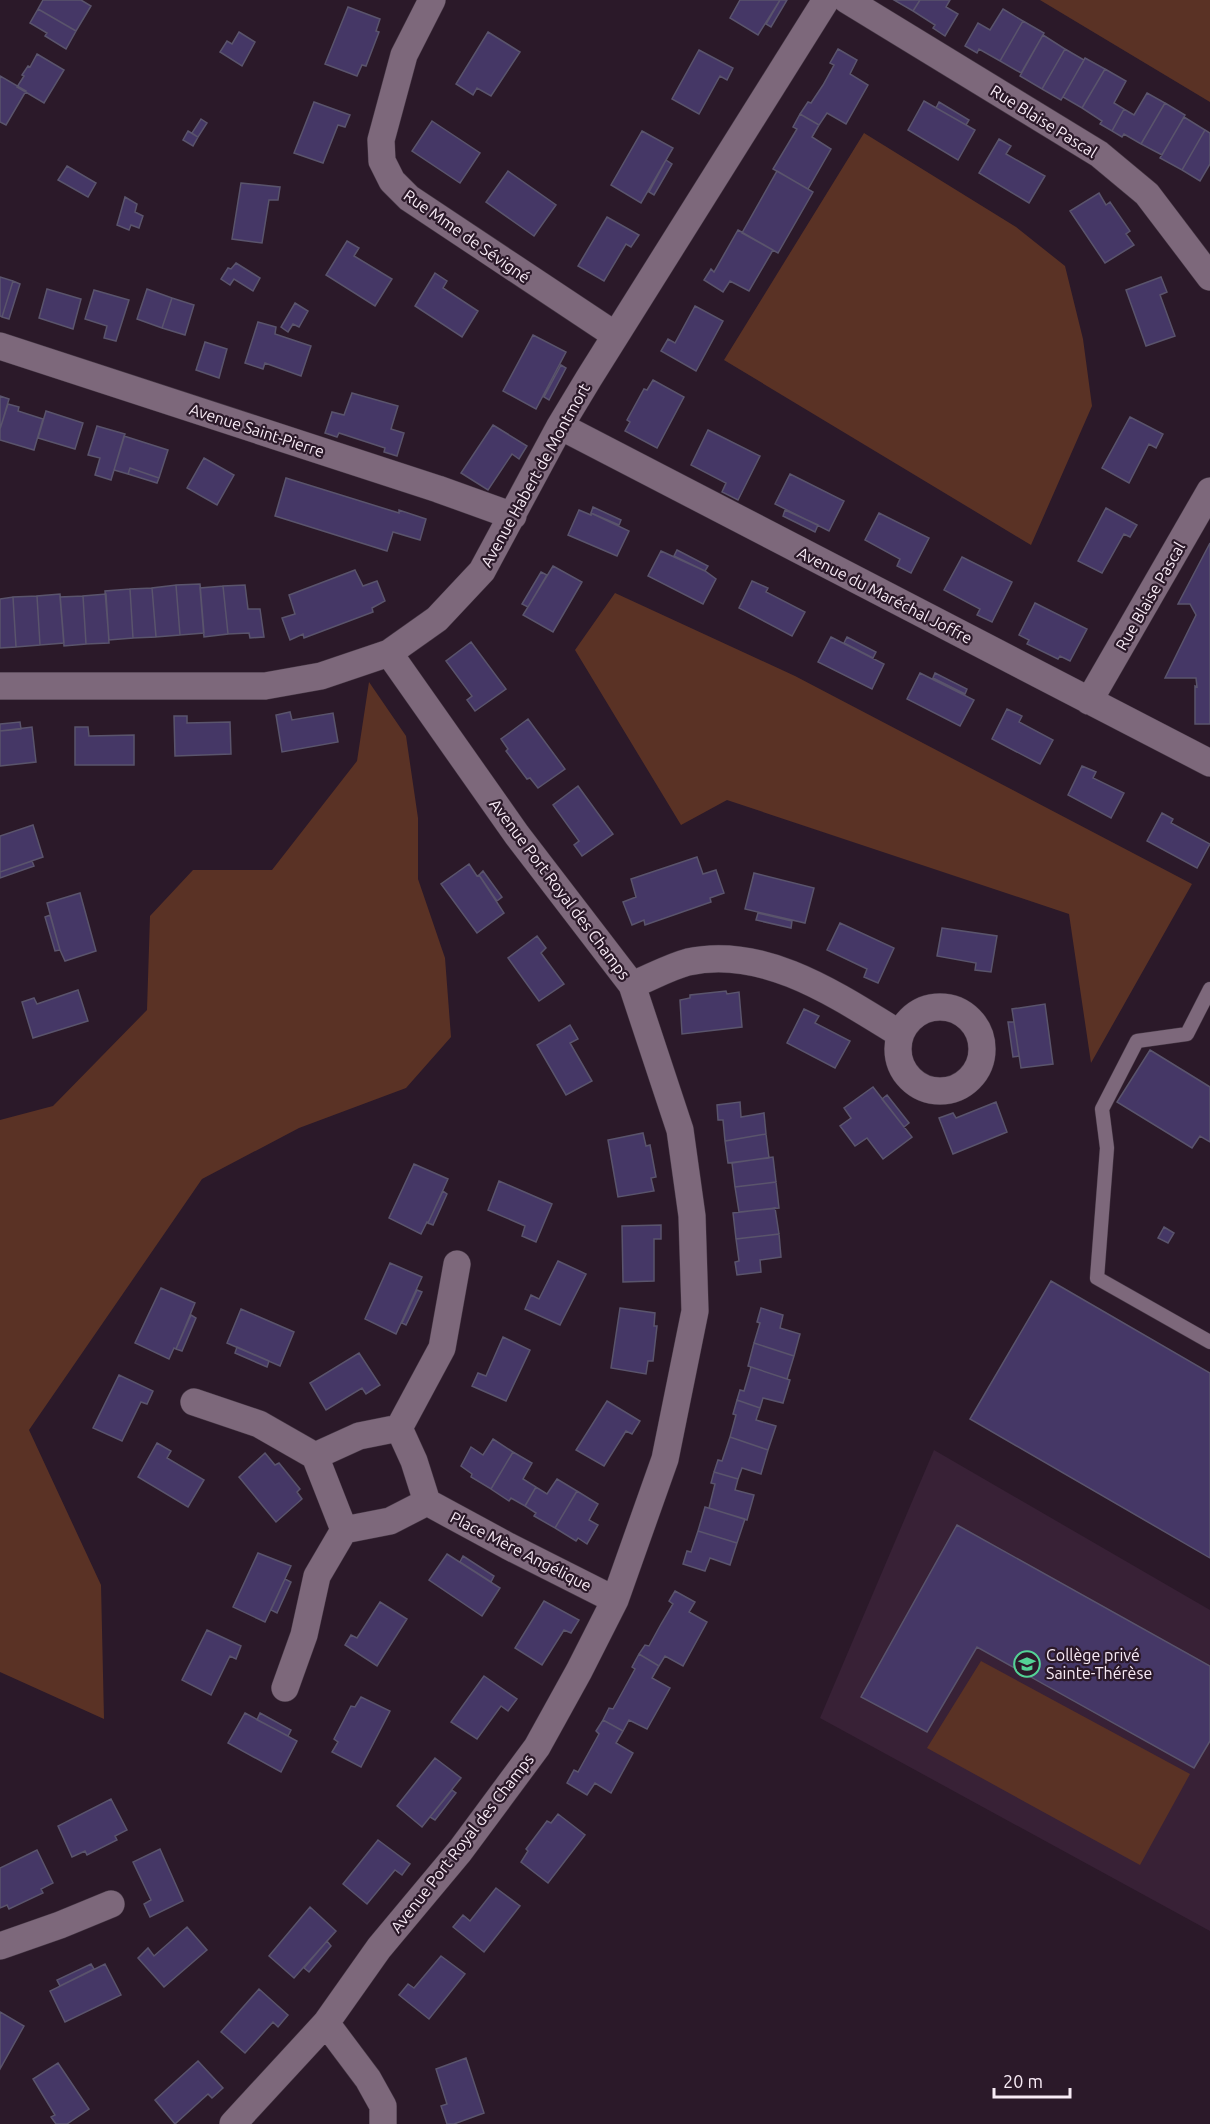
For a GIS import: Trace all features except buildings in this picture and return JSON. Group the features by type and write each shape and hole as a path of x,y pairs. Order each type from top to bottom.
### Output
{"street":[{"name":"Rue Mme de Sévigné","path":"432,0 404,56 381,140 382,161 392,181 409,198 615,335"},
{"name":"Avenue Habert de Montmort","path":"0,686 265,686 321,675 389,653 437,619 482,571 560,426 825,0"},
{"name":"Rue Blaise Pascal","path":"847,0 1099,154 1147,194 1210,277"},
{"name":"Avenue Saint-Pierre","path":"0,346 438,489 513,516"},
{"name":"Avenue du Maréchal Joffre","path":"560,426 1210,763"},
{"name":"Rue Blaise Pascal","path":"1089,701 1210,492"},
{"name":"Avenue Port Royal des Champs","path":"233,2124 326,2023 379,1948 460,1851 537,1747 615,1600 664,1458 695,1311 692,1216 680,1130 632,985 517,835 389,653"},
{"path":"632,985 687,962 730,958 764,964 835,994 900,1034"},
{"path":"399,1428 442,1348 457,1264"},
{"path":"194,1402 259,1424 315,1456 344,1530"},
{"path":"315,1456 358,1436 399,1428"},
{"path":"285,1688 304,1635 317,1576 344,1530 390,1521 428,1502 414,1461 399,1428"},
{"name":"Place Mère Angélique","path":"428,1502 508,1546 615,1600"},
{"path":"0,1946 60,1926 111,1904"},
{"path":"326,2023 368,2079 383,2106 383,2124"}],"lane":[{"path":"1210,989 1187,1034 1137,1041 1102,1109 1107,1148 1097,1278 1210,1342"}],"shaded area":[{"path":"1040,0 1210,0 1210,102"},
{"path":"864,133 1016,227 1065,266 1083,339 1092,406 1031,545 724,360"},
{"path":"615,593 795,676 1192,884 1091,1063 1069,914 727,800 681,825 575,650"},
{"path":"369,682 406,736 418,818 418,879 445,958 451,1037 406,1088 299,1128 202,1179 29,1430 101,1585 104,1719 0,1672 0,1120 53,1106 147,1010 150,916 193,870 272,870 357,761"},
{"name":"Collège privé Sainte-Thérèse","path":"934,1450 1210,1610 1210,1931 820,1718"},
{"path":"981,1661 1190,1774 1140,1865 927,1748"}],"place":[{"name":"Collège privé Sainte-Thérèse","path":"1027,1664"}]}
